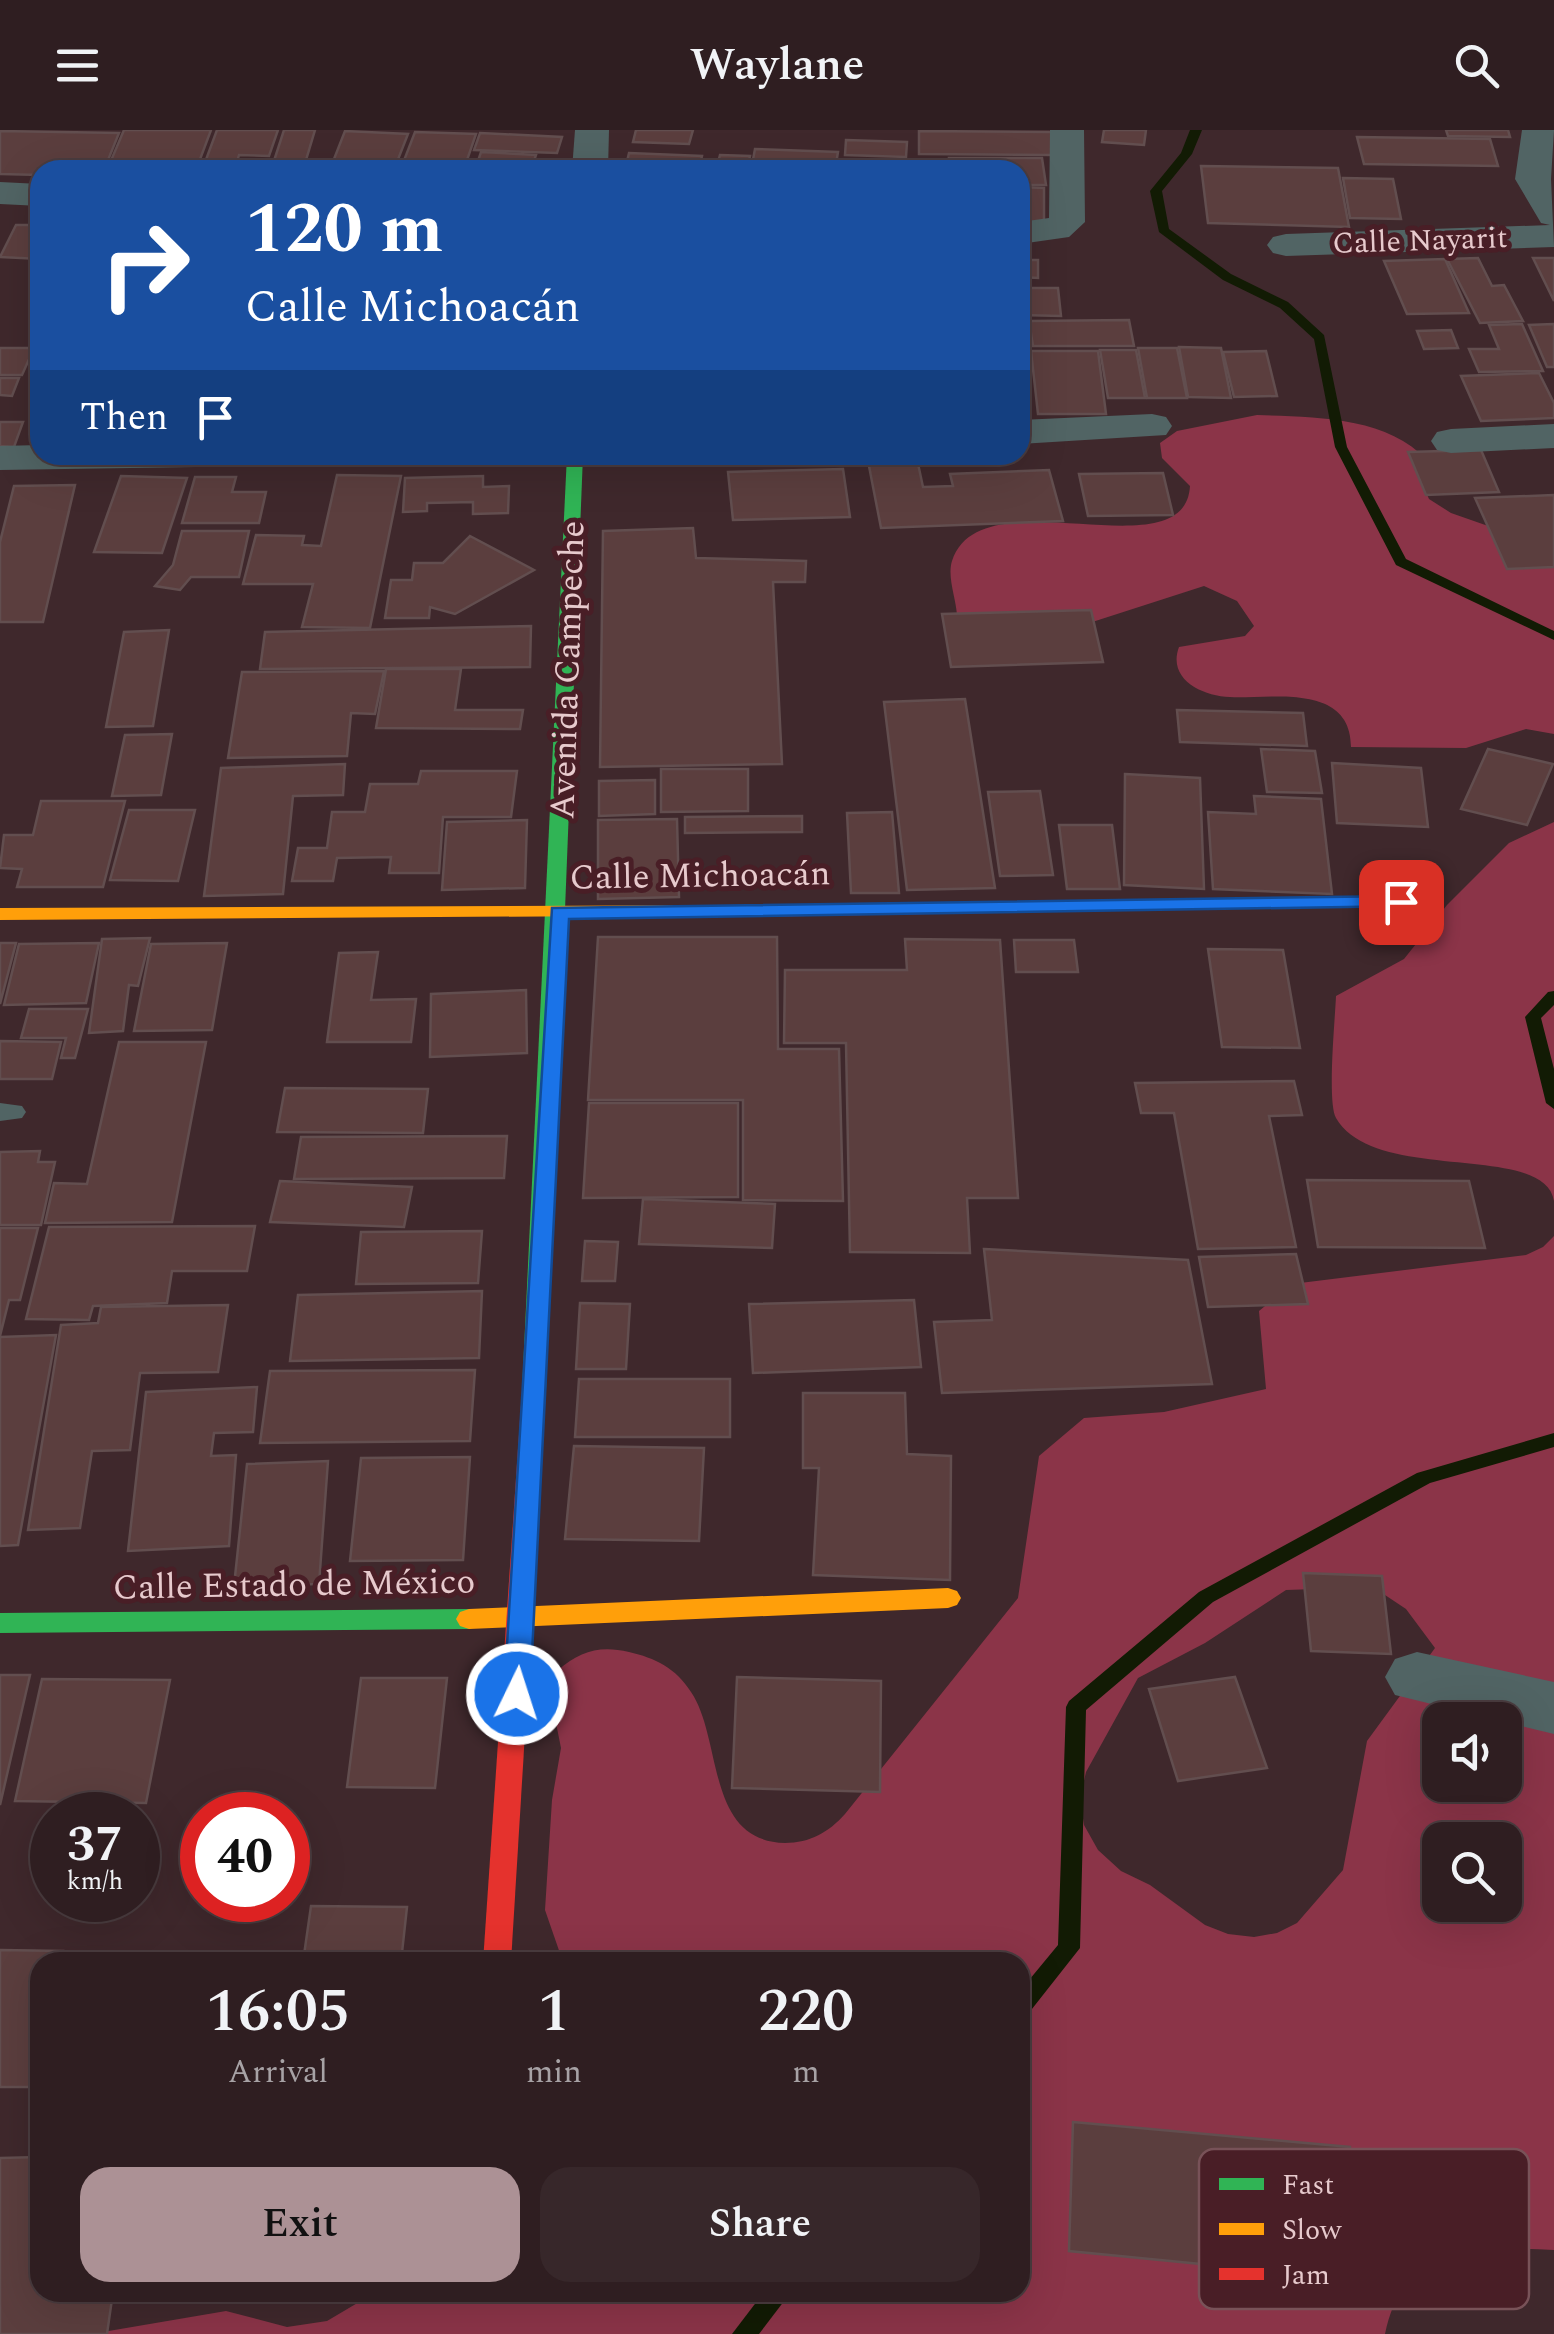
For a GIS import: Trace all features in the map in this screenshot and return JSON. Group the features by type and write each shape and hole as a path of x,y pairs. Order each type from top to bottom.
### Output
{"street":[{"path":"590,160 592,130"},
{"path":"1038,231 1066,222 1068,130"},
{"path":"1539,130 1533,179 1554,215"},
{"path":"0,193 30,194"},
{"name":"Calle Nayarit","path":"1286,246 1554,236"},
{"path":"1030,432 1152,426"},
{"path":"1451,441 1554,436"},
{"path":"0,458 30,458"},
{"name":"Avenida Campeche","path":"498,1952 523,1618 559,913 576,465"},
{"name":"Calle Michoacán","path":"0,914 559,913 1401,902"},
{"name":"Calle Estado de México","path":"0,1624 523,1618 948,1598"},
{"path":"1416,1676 1554,1708"}],"shaded area":[{"path":"1257,415 1348,422 1391,435 1427,460 1425,490 1429,499 1451,513 1554,549 1554,734 1526,729 1466,748 1351,747 1347,726 1338,712 1323,703 1306,698 1219,696 1198,689 1182,677 1177,658 1179,647 1245,636 1254,626 1237,601 1204,586 1083,625 957,615 951,567 970,536 1001,525 1039,522 1120,526 1155,523 1180,511 1190,486 1162,458 1160,443 1177,431"},
{"path":"1554,822 1554,1201 1543,1183 1521,1172 1385,1151 1356,1138 1336,1118 1332,1079 1336,996 1404,959 1447,905 1509,843"},
{"path":"1554,1236 1554,2250 1529,2249 1529,2149 1199,2149 1199,2309 1393,2309 1385,2334 91,2334 226,2311 287,2327 327,2321 359,2302 1030,2302 1030,1952 560,1952 545,1910 552,1800 561,1748 551,1698 558,1670 582,1654 609,1649 639,1654 664,1665 679,1676 701,1712 720,1784 741,1825 759,1838 785,1843 811,1839 845,1814 1018,1598 1039,1456 1084,1418 1164,1412 1266,1389 1259,1311 1292,1284 1526,1255","holes":["1373,1587 1406,1609 1435,1648 1367,1741 1343,1870 1297,1923 1277,1933 1254,1937 1228,1934 1205,1925 1150,1885 1121,1871 1098,1850 1084,1825 1080,1798 1086,1772 1138,1678 1205,1643 1286,1590"]}],"building":[{"path":"124,130 211,130 200,160 111,160"},
{"path":"217,130 278,130 269,156 206,160"},
{"path":"284,130 315,130 306,160 274,160"},
{"path":"636,130 693,130 689,144 633,142"},
{"path":"1104,130 1146,130 1144,145 1102,142"},
{"path":"1446,130 1508,130 1510,137 1448,136"},
{"path":"0,131 119,133 108,160 30,160 30,175 0,174"},
{"path":"345,131 408,134 398,160 334,159"},
{"path":"919,131 1052,132 1054,155 919,154"},
{"path":"415,132 476,134 467,160 404,160"},
{"path":"480,133 562,137 557,153 474,150"},
{"path":"1357,137 1490,139 1498,166 1364,164"},
{"path":"846,140 907,142 906,157 845,155"},
{"path":"755,149 838,152 837,160 753,160"},
{"path":"481,152 536,155 534,160 478,160"},
{"path":"629,153 702,156 701,160 627,160"},
{"path":"720,155 750,156 749,160 719,160"},
{"path":"1042,158 1046,185 1030,185 1030,160 949,160"},
{"path":"1201,166 1338,168 1349,227 1208,223"},
{"path":"1343,178 1393,179 1401,219 1350,218"},
{"path":"1030,187 1044,188 1044,227 1030,227"},
{"path":"16,225 30,225 30,258 0,257"},
{"path":"1478,258 1492,286 1504,285 1523,321 1480,323 1447,259"},
{"path":"1533,258 1554,258 1554,301"},
{"path":"1445,259 1469,313 1407,314 1384,261"},
{"path":"1030,260 1038,260 1038,278 1030,278"},
{"path":"1030,288 1058,288 1061,316 1030,315"},
{"path":"1129,320 1134,346 1033,346 1030,321"},
{"path":"1522,324 1543,371 1479,372 1469,349 1499,349 1489,325"},
{"path":"1554,324 1554,367 1547,367 1529,325"},
{"path":"1451,330 1458,348 1424,349 1417,331"},
{"path":"1179,347 1221,348 1231,398 1188,397"},
{"path":"0,348 30,348 22,375 0,375"},
{"path":"1138,348 1177,348 1187,398 1147,398"},
{"path":"1100,350 1136,350 1145,398 1108,398"},
{"path":"1031,351 1098,351 1106,414 1038,414"},
{"path":"1266,351 1277,396 1234,397 1223,352"},
{"path":"1539,373 1554,403 1554,418 1481,421 1461,376"},
{"path":"0,378 19,378 12,396 0,395"},
{"path":"0,422 23,422 14,447 0,446"},
{"path":"1481,450 1499,492 1426,495 1408,452"},
{"path":"869,465 918,465 923,487 953,486 950,474 1049,470 1063,521 881,528"},
{"path":"843,469 850,517 733,520 728,472"},
{"path":"1163,473 1173,515 1088,516 1079,474"},
{"path":"337,475 401,476 370,628 302,627 313,584 243,584 256,535 304,536 302,545 321,546"},
{"path":"121,476 187,478 162,553 94,552"},
{"path":"483,476 483,487 509,486 508,513 473,514 473,502 427,503 427,511 403,512 405,478"},
{"path":"195,477 236,477 232,492 266,492 259,523 182,523"},
{"path":"75,485 43,622 0,622 0,542 14,486"},
{"path":"1554,495 1554,567 1507,569 1475,498"},
{"path":"693,528 696,558 806,561 805,582 773,582 782,764 600,767 603,531"},
{"path":"182,531 249,531 239,577 191,577 180,590 155,586 173,565"},
{"path":"470,536 534,570 455,614 430,607 429,618 385,618 391,580 412,580 414,563 443,563"},
{"path":"1091,610 1103,662 951,667 942,614"},
{"path":"531,626 530,667 260,669 265,632"},
{"path":"169,630 153,726 106,727 124,632"},
{"path":"386,669 461,669 455,710 523,710 520,729 376,728"},
{"path":"384,671 375,714 351,713 347,756 228,758 242,672"},
{"path":"965,699 995,888 907,890 884,702"},
{"path":"1177,710 1303,713 1307,746 1180,742"},
{"path":"172,734 161,795 112,796 125,735"},
{"path":"1261,749 1315,751 1322,793 1267,792"},
{"path":"1488,749 1553,764 1527,825 1461,809"},
{"path":"1332,763 1421,768 1428,827 1337,823"},
{"path":"345,764 343,795 293,796 283,894 204,896 221,768"},
{"path":"661,769 748,769 748,811 661,812"},
{"path":"421,771 517,771 511,817 443,817 439,873 389,873 391,857 337,858 333,881 292,881 298,848 327,848 332,812 365,812 370,784 418,784"},
{"path":"1125,774 1200,778 1204,889 1124,885"},
{"path":"655,780 655,814 599,816 599,781"},
{"path":"1040,791 1053,875 1000,876 988,792"},
{"path":"1254,796 1321,799 1332,894 1213,889 1208,812 1256,814"},
{"path":"41,801 125,801 103,887 17,887 22,869 0,868 4,835 33,835"},
{"path":"129,810 195,810 178,881 110,880"},
{"path":"892,812 899,893 851,893 847,813"},
{"path":"802,816 802,832 685,833 685,817"},
{"path":"677,819 679,897 598,899 598,820"},
{"path":"527,820 525,888 442,890 447,822"},
{"path":"1059,825 1112,825 1120,889 1067,889"},
{"path":"598,937 777,937 778,1049 839,1049 843,1201 743,1200 743,1100 588,1100"},
{"path":"150,938 138,986 129,985 123,1031 89,1033 102,939"},
{"path":"905,939 1000,940 1018,1198 967,1198 970,1253 850,1252 846,1043 784,1043 785,970 907,970"},
{"path":"1014,940 1074,940 1078,972 1016,972"},
{"path":"0,943 16,943 0,1004"},
{"path":"99,943 86,1003 4,1005 19,944"},
{"path":"227,943 212,1030 134,1031 151,944"},
{"path":"1208,949 1283,950 1300,1048 1222,1047"},
{"path":"378,952 371,1000 416,999 411,1042 327,1042 339,953"},
{"path":"526,990 527,1053 430,1057 431,994"},
{"path":"29,1009 88,1009 75,1058 61,1058 66,1038 21,1038"},
{"path":"0,1041 61,1042 52,1079 0,1079"},
{"path":"119,1042 206,1042 172,1222 45,1223 54,1183 87,1184"},
{"path":"1294,1081 1302,1115 1269,1116 1296,1247 1198,1249 1174,1113 1141,1113 1135,1083"},
{"path":"285,1088 428,1089 423,1133 277,1132"},
{"path":"589,1103 738,1103 738,1197 583,1198"},
{"path":"507,1136 504,1178 294,1179 301,1137"},
{"path":"40,1151 38,1162 55,1162 41,1225 0,1225 0,1152"},
{"path":"1307,1180 1469,1181 1485,1248 1318,1247"},
{"path":"280,1181 412,1187 404,1227 270,1222"},
{"path":"643,1199 775,1204 772,1248 639,1244"},
{"path":"255,1226 247,1271 172,1271 167,1303 93,1306 89,1320 26,1319 49,1227"},
{"path":"0,1228 38,1228 20,1300 9,1300 0,1336"},
{"path":"482,1231 478,1283 356,1284 361,1232"},
{"path":"585,1241 618,1242 615,1281 582,1281"},
{"path":"984,1249 1188,1260 1212,1384 942,1393 934,1322 992,1320"},
{"path":"1296,1254 1308,1304 1208,1307 1199,1257"},
{"path":"482,1291 479,1358 290,1361 298,1295"},
{"path":"914,1300 921,1367 753,1373 749,1304"},
{"path":"580,1303 630,1304 626,1369 576,1369"},
{"path":"228,1305 218,1372 140,1373 130,1450 92,1451 80,1528 28,1530 61,1325 98,1323 101,1307"},
{"path":"56,1335 18,1545 0,1546 0,1337"},
{"path":"475,1370 470,1441 260,1443 270,1371"},
{"path":"579,1379 730,1379 730,1437 575,1437"},
{"path":"257,1387 253,1432 214,1433 211,1456 236,1455 229,1546 128,1551 146,1392"},
{"path":"803,1393 905,1393 907,1454 951,1456 950,1580 813,1575 819,1468 803,1468"},
{"path":"574,1446 704,1448 699,1541 565,1539"},
{"path":"470,1457 463,1560 350,1561 361,1458"},
{"path":"328,1461 319,1584 234,1586 247,1464"},
{"path":"1303,1573 1382,1576 1391,1654 1311,1651"},
{"path":"0,1675 30,1675 0,1805"},
{"path":"737,1677 881,1681 880,1792 732,1788"},
{"path":"1235,1677 1267,1768 1178,1781 1149,1689"},
{"path":"361,1678 447,1678 435,1788 347,1787"},
{"path":"42,1679 170,1680 148,1792 30,1792 30,1801 15,1801"},
{"path":"311,1906 407,1907 402,1952 304,1952"},
{"path":"0,1950 63,1951 30,1952 30,2087 0,2087"},
{"path":"1073,2122 1350,2147 1199,2149 1199,2264 1069,2251"},
{"path":"30,2157 30,2302 112,2302 107,2334 0,2334 0,2158"}],"waterway":[{"path":"1196,130 1186,154 1156,191 1163,230 1227,277 1284,305 1320,338 1341,447 1401,562 1554,636"},
{"path":"1554,996 1533,1017 1554,1103"},
{"path":"1030,1995 1069,1948 1076,1707 1206,1597 1424,1478 1554,1440"},
{"path":"744,2334 771,2302"}],"traffic: fast":[{"path":"534,1390 575,465"},
{"path":"0,1623 469,1619"}],"traffic: slow":[{"path":"0,914 746,911"},
{"path":"469,1619 948,1598"}],"traffic: jam":[{"path":"746,911 1401,902"},
{"path":"498,1952 534,1390"}],"route":[{"path":"517,1694 559,913 1401,902"}]}
